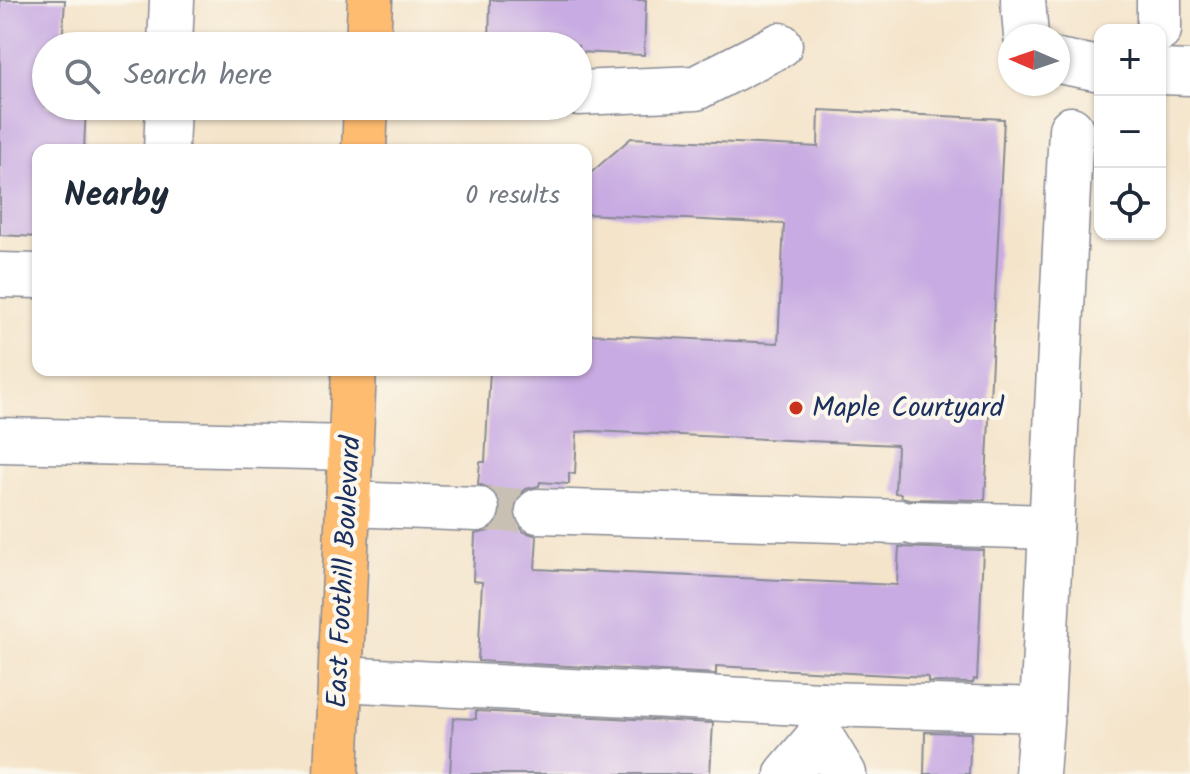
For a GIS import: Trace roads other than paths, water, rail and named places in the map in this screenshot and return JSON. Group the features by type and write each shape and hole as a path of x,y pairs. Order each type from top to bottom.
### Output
{"main road":[{"path":"369,32 370,0"},
{"path":"364,144 365,120"},
{"name":"East Foothill Boulevard","path":"336,774 354,376"}],"lane":[{"path":"171,32 172,0"},
{"path":"1023,0 1025,24"},
{"path":"1159,0 1159,24"},
{"path":"592,92 696,88 780,45"},
{"path":"1070,63 1094,68"},
{"path":"1166,72 1190,73"},
{"path":"166,144 167,120"},
{"path":"1037,774 1071,129"},
{"path":"0,275 32,276"},
{"path":"0,440 351,448"},
{"path":"348,504 477,509"},
{"path":"538,511 1051,527"},
{"path":"340,679 821,719 1042,710"},
{"path":"787,774 821,719"},
{"path":"821,719 844,774"}],"tunnel":[{"path":"477,509 538,511"}],"place":[{"name":"Maple Courtyard","path":"796,408"}]}
